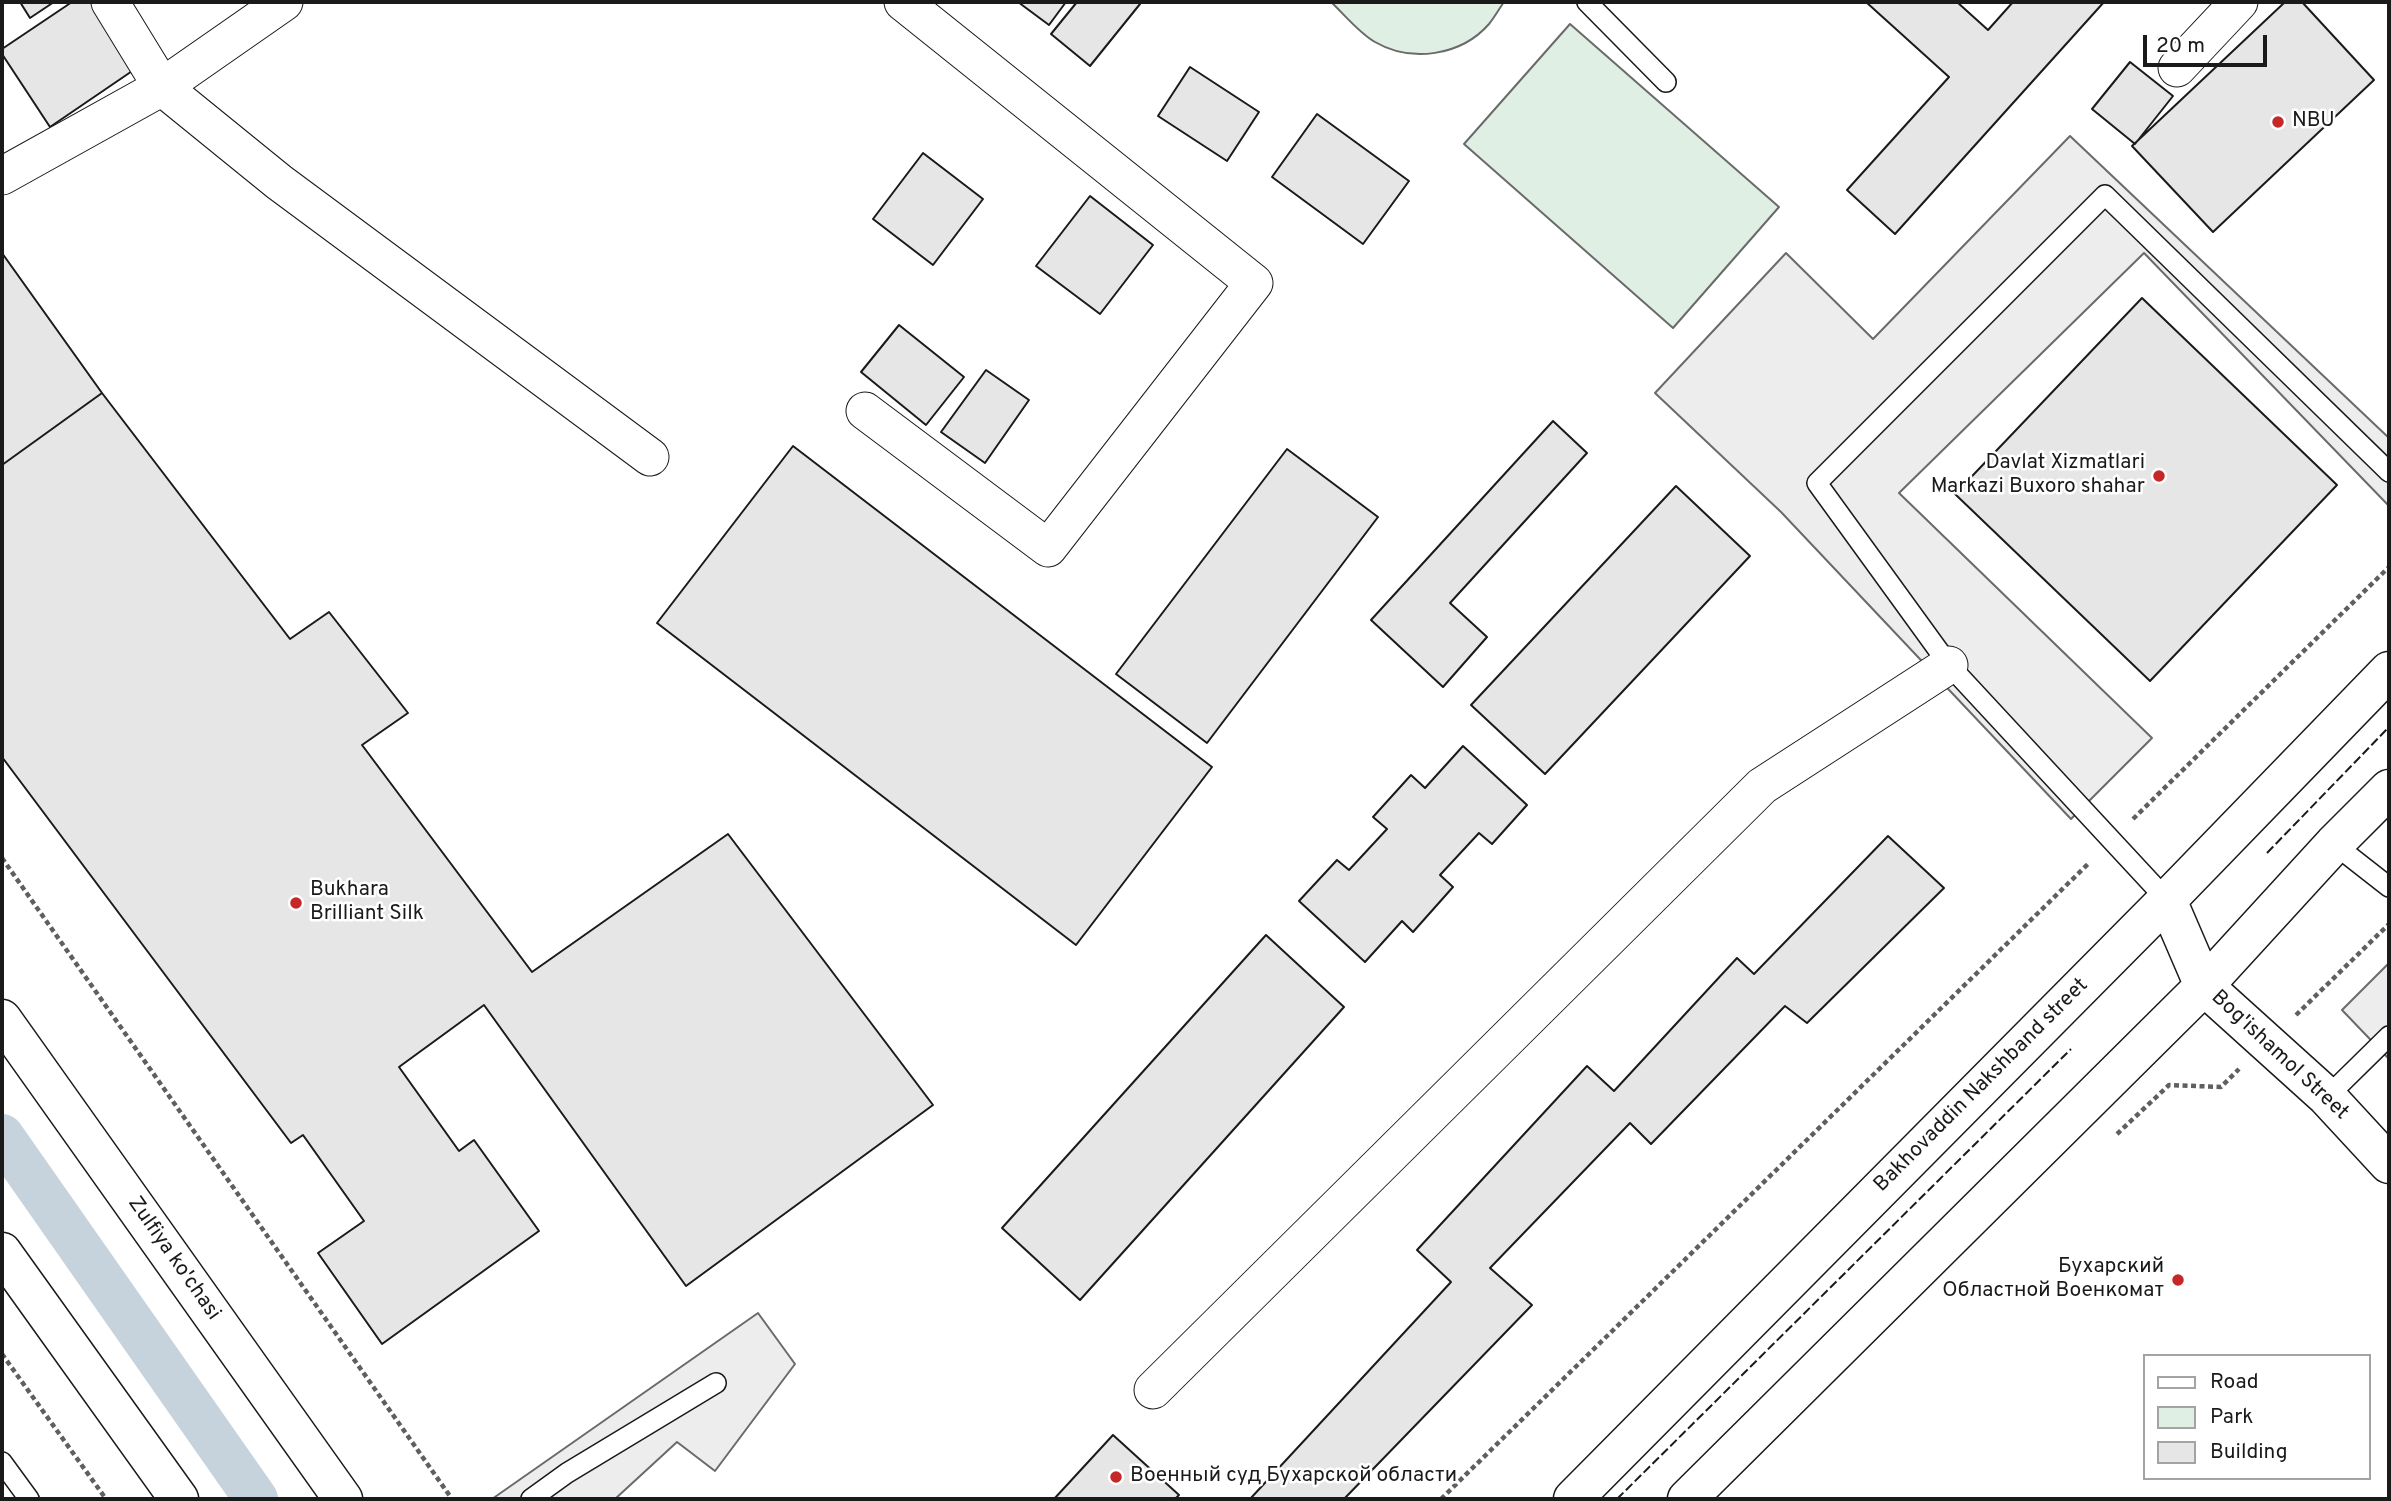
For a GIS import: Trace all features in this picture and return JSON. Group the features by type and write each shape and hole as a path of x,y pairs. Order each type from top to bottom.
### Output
{"main road":[{"name":"Bakhovaddin Nakshband street","path":"1573,1499 2167,900 2389,671"},
{"path":"1687,1499 2204,986 2334,844 2389,789"},
{"name":"Bog'ishamol Street","path":"2167,900 2204,986 2327,1097 2389,1164"},
{"name":"Zulfiya ko'chasi","path":"2,1018 343,1499"},
{"path":"2,1252 179,1499"}],"street":[{"path":"110,2 162,87 279,182 650,457"},
{"path":"2,176 162,87 284,2"},
{"path":"865,411 1048,548 1254,283 903,2"},
{"path":"2177,68 2239,2"},
{"path":"1153,1390 1762,786 1949,665"}],"lane":[{"path":"1587,2 1665,82"},
{"path":"2167,900 1949,665 1817,483 2105,195 2389,472"},
{"path":"2334,844 2389,887"},
{"path":"2327,1097 2389,1036"},
{"path":"531,1499 716,1383"},
{"path":"2,1462 29,1499"}],"path":[{"path":"1441,1499 2389,567"},
{"path":"2,858 452,1499"},
{"path":"2221,1087 2389,924"},
{"path":"2,1354 106,1499"}],"green space":[{"path":"1331,2 1504,2 1478,35 1450,49 1420,54 1389,49 1375,42 1357,29"},
{"path":"1570,24 1779,207 1673,328 1464,144"}],"shaded area":[{"path":"2070,136 2389,438 2389,506 2144,253 1899,493 2152,738 2071,819 1781,512 1655,393 1786,253 1873,339"},
{"path":"2389,963 2389,1059 2342,1010"},
{"path":"758,1313 795,1364 715,1471 677,1442 615,1499 492,1499"}],"building":[{"path":"20,2 54,2 30,18"},
{"path":"72,2 99,2 141,65 50,127 2,54 2,49"},
{"path":"1018,2 1066,2 1049,25"},
{"path":"1077,2 1140,4 1090,66 1051,34"},
{"path":"1866,2 1957,2 1988,30 2013,2 2104,2 1895,234 1847,190 1949,77"},
{"path":"2285,2 2302,2 2374,80 2213,232 2132,146"},
{"path":"2130,62 2173,96 2135,144 2092,109"},
{"path":"1190,67 1259,112 1227,161 1158,116"},
{"path":"1317,114 1409,181 1363,244 1272,177"},
{"path":"923,153 983,199 933,265 873,219"},
{"path":"1090,196 1153,245 1100,314 1036,266"},
{"path":"2,253 102,393 2,465"},
{"path":"2142,298 2337,485 2150,681 1955,494"},
{"path":"899,325 964,377 926,425 861,372"},
{"path":"986,370 1029,400 985,463 941,432"},
{"name":"Bukhara Brilliant Silk","path":"102,393 290,639 329,612 408,713 362,745 532,972 728,834 933,1105 686,1286 484,1005 399,1067 459,1151 474,1140 539,1231 382,1344 318,1253 364,1221 303,1135 291,1143 2,757 2,465"},
{"path":"1553,421 1587,453 1450,603 1487,637 1443,687 1371,620"},
{"path":"793,446 1212,767 1076,945 657,623"},
{"path":"1287,449 1378,517 1207,743 1116,674"},
{"path":"1676,486 1750,556 1545,774 1471,705"},
{"path":"1463,746 1527,805 1492,844 1479,833 1440,875 1453,887 1413,932 1402,921 1365,962 1299,901 1337,860 1349,870 1387,829 1373,817 1411,775 1425,788"},
{"path":"1888,836 1944,888 1807,1023 1785,1006 1651,1144 1630,1123 1490,1268 1532,1305 1344,1499 1250,1499 1451,1282 1417,1250 1587,1066 1614,1091 1737,958 1754,974"},
{"path":"1266,935 1344,1007 1080,1300 1002,1228"},
{"name":"Военный суд Бухарской области","path":"1113,1435 1179,1495 1175,1499 1054,1499"}],"waterway":[{"path":"2,1136 256,1499"}],"fence":[{"path":"2267,853 2389,727"},
{"path":"1617,1499 2071,1049"}],"place":[{"name":"NBU","path":"2278,122"},
{"name":"Davlat Xizmatlari Markazi Buxoro shahar","path":"2159,476"},
{"name":"Bukhara Brilliant Silk","path":"296,903"},
{"name":"Бухарский Областной Военкомат","path":"2178,1280"},
{"name":"Военный суд Бухарской области","path":"1116,1477"}]}
